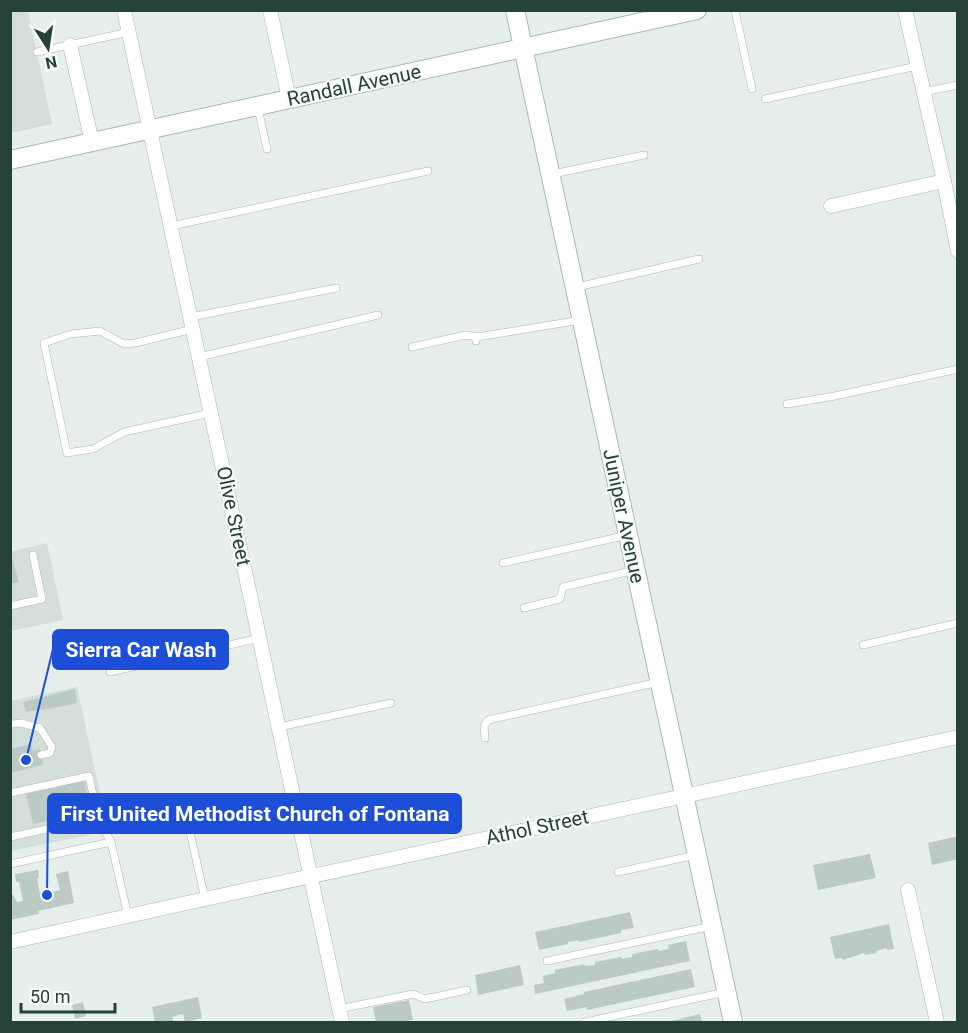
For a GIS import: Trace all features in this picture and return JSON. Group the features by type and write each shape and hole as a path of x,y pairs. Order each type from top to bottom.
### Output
{"street":[{"name":"Olive Street","path":"124,10 341,1016"},
{"path":"270,10 289,99"},
{"name":"Juniper Avenue","path":"515,10 733,1023"},
{"name":"Randall Avenue","path":"10,159 697,10"},
{"path":"905,10 944,181 957,251"},
{"path":"70,45 92,142"},
{"path":"831,206 944,181"},
{"name":"Athol Street","path":"10,942 957,737"},
{"path":"908,890 937,1023"}],"lane":[{"path":"735,10 752,89"},
{"path":"37,52 129,32"},
{"path":"765,99 917,66"},
{"path":"923,92 957,85"},
{"path":"258,106 267,149"},
{"path":"550,175 644,155"},
{"path":"171,226 428,171"},
{"path":"574,287 699,259"},
{"path":"211,413 124,432 93,448 67,453 44,343 71,334 100,331 124,344 135,343 192,323 336,288"},
{"path":"199,357 378,315"},
{"path":"412,347 466,335 477,339 582,320"},
{"path":"787,404 835,396 957,369"},
{"path":"503,563 628,535"},
{"path":"10,606 42,599 33,555"},
{"path":"524,608 560,599 563,587 635,570"},
{"path":"863,645 957,623"},
{"path":"110,672 260,638"},
{"path":"485,738 484,726 488,720 659,682"},
{"path":"279,727 391,703"},
{"path":"13,724 21,723 40,728 52,747 50,753 41,755"},
{"path":"10,793 89,776 98,818 111,842 128,916"},
{"path":"10,837 183,801 205,899"},
{"path":"10,864 111,842"},
{"path":"618,872 696,855"},
{"path":"547,961 712,926"},
{"path":"341,1016 413,994 425,999 467,990"},
{"path":"585,1023 726,992"}],"shaded area":[{"path":"10,11 28,11 52,124 11,133"},
{"path":"47,543 63,620 11,631 10,552"},
{"path":"77,687 108,831 11,851 10,701"}],"building":[{"path":"10,552 19,582 10,584"},
{"path":"75,689 77,703 26,712 23,702"},
{"path":"31,744 33,751 40,749 43,765 10,773 10,749"},
{"path":"84,781 91,812 33,824 26,794"},
{"path":"958,836 958,859 932,865 928,843"},
{"path":"870,854 876,878 818,890 813,865"},
{"path":"38,870 40,895 60,890 56,874 68,871 74,903 10,920 10,895 13,895 17,902 23,901 15,874"},
{"path":"630,912 634,928 621,930 621,933 579,942 579,940 568,942 568,944 539,950 535,932"},
{"path":"889,924 894,949 887,950 887,948 876,951 876,953 865,955 864,953 843,960 842,958 835,959 830,937"},
{"path":"686,941 690,961 535,994 534,985 544,983 543,976 555,973 555,970 584,964 585,966 595,965 595,962 632,957 632,954 669,949 668,945"},
{"path":"520,965 524,985 478,995 475,975"},
{"path":"691,969 695,987 587,1010 587,1007 567,1011 564,999 584,994 584,992"},
{"path":"198,997 202,1018 185,1022 183,1014 172,1017 174,1022 155,1022 152,1007"},
{"path":"409,1000 413,1020 376,1022 373,1007"},
{"path":"83,1002 86,1016 75,1019 72,1005"},
{"path":"700,1014 702,1022 667,1022"}],"place":[{"name":"Sierra Car Wash","path":"26,760"},
{"name":"First United Methodist Church of Fontana","path":"47,895"}]}
